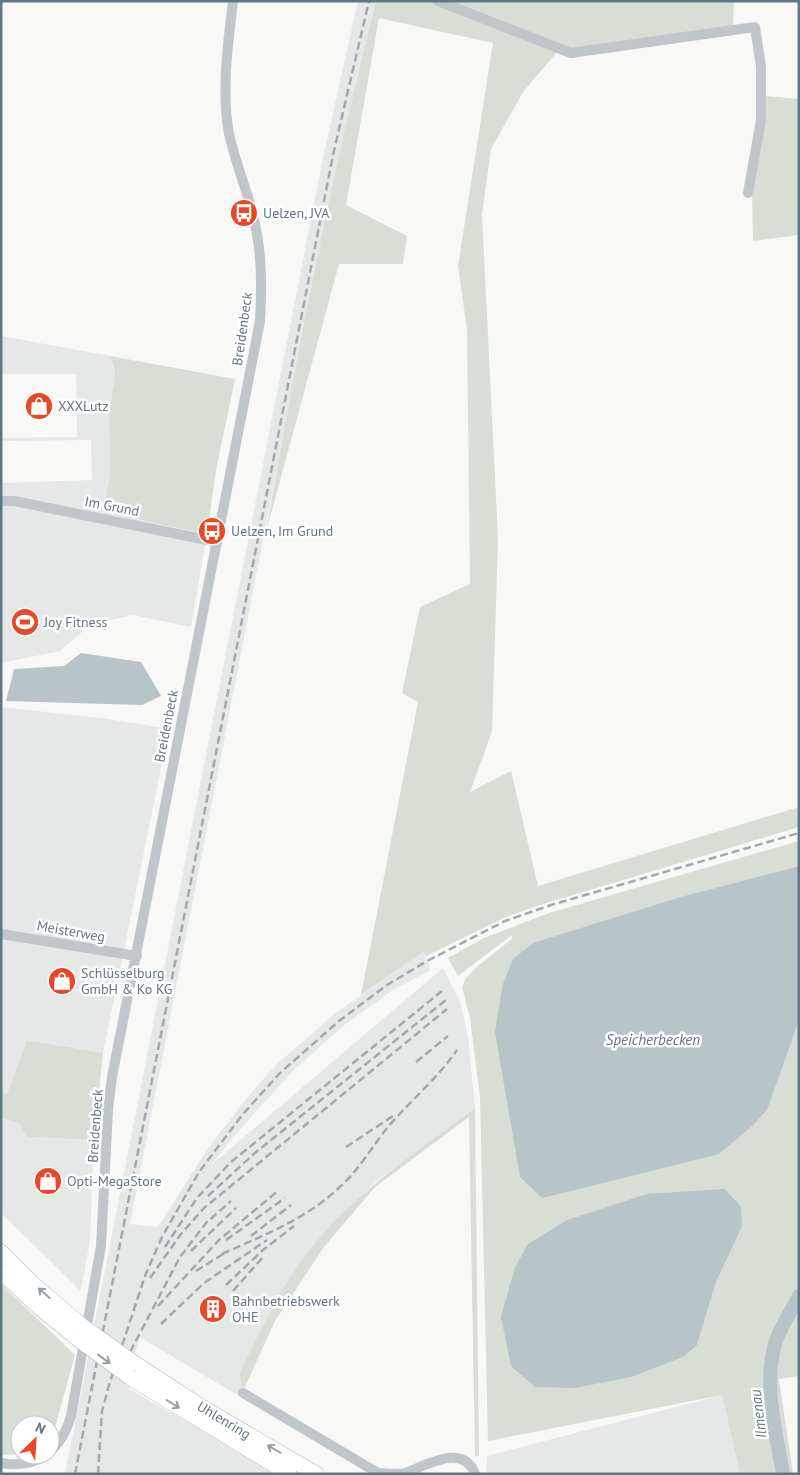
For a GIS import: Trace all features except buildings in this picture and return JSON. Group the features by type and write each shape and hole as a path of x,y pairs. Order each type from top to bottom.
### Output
{"highway":[{"path":"1,1252 79,1332"},
{"path":"1,1272 40,1308 79,1332"},
{"name":"Uhlenring","path":"79,1332 134,1363 193,1402 316,1474"},
{"name":"Uhlenring","path":"79,1332 131,1378 289,1474"}],"street":[{"name":"Breidenbeck","path":"60,1441 71,1416 99,1259 104,1220 109,1102 260,321 259,245 252,212 229,134 225,91 233,1"},
{"path":"438,1 571,54 755,27 761,67 761,120 748,193"},
{"name":"Im Grund","path":"1,501 14,501 217,542"},
{"name":"Meisterweg","path":"1,934 137,956"},
{"path":"243,1393 378,1473 403,1473 445,1458 454,1457 466,1462 475,1474"}],"shaded area":[{"path":"358,1 376,1 356,80 323,232 130,1224 158,1227 208,1148 250,1094 275,1066 333,1015 423,952 431,970 393,990 343,1026 294,1070 242,1127 211,1165 443,968 460,1002 468,1037 475,1108 375,1182 319,1239 291,1276 244,1363 239,1376 244,1389 241,1397 139,1337 129,1389 280,1474 65,1474 324,153"},
{"path":"376,1 734,1 733,27 573,50 563,45 523,92 491,149 482,214 498,539 492,731 470,792 511,771 538,886 799,807 799,827 506,917 426,956 423,952 361,995 418,702 402,693 420,607 470,584 467,329 458,266 493,43 379,18 346,205 407,236 403,264 339,264 266,532 316,265 344,133"},
{"path":"766,96 799,99 799,235 753,241 752,191"},
{"path":"1,336 110,356 115,369 109,411 110,474 103,512 207,534 191,627 133,615 90,625 60,651 1,663 1,483 92,480 91,440 1,441 1,438 77,437 76,374 1,374"},
{"path":"110,356 235,379 216,470 207,534 103,512 110,474 109,411 115,369"},
{"path":"2,707 108,719 169,729 103,1053 27,1040 7,1094 1,1093"},
{"path":"799,841 799,866 684,896 514,1139 520,1176 542,1198 574,1189 792,1034 799,1020 799,1376 779,1379 793,1474 740,1474 722,1395 488,1441 480,1097 470,1018 462,987 466,978 512,939 512,935 458,976 448,958 484,938 549,913","holes":["725,1189 742,1227 716,1282 697,1345"]},
{"path":"27,1040 103,1053 94,1140 27,1137 19,1123 1,1118 1,1093 7,1094"},
{"path":"475,1108 479,1455 475,1457 469,1117 375,1187 324,1247 275,1321 244,1389 239,1376 244,1363 278,1297 309,1250 352,1204 375,1184"},
{"path":"1,1118 19,1123 28,1137 94,1140 90,1240 81,1291 1,1213"},
{"path":"1,1284 75,1355 58,1415 10,1415 10,1455 1,1455"},
{"path":"722,1395 740,1474 486,1474 487,1456"}],"water":[{"path":"81,653 141,662 161,696 142,705 6,701 14,669 64,666"},
{"name":"Speicherbecken","path":"799,866 799,1020 767,1110 751,1127 719,1154 542,1198 520,1177 495,1032 503,984 513,959 533,943 684,896"},
{"path":"725,1189 741,1207 742,1227 716,1282 697,1345 683,1357 631,1377 575,1388 535,1387 511,1366 501,1317 515,1267 528,1244 567,1220 647,1194"}],"waterway":[{"name":"Ilmenau","path":"783,1474 774,1425 770,1376 775,1344 799,1296"}],"railway":[{"path":"75,1474 333,155 369,1"},
{"path":"98,1474 102,1411 109,1385 145,1276 162,1237 199,1172 243,1114 280,1073 339,1021 387,985 429,960 505,921 551,905 799,833"},
{"path":"165,1247 197,1198 231,1162 442,991"},
{"path":"208,1196 256,1152 447,999"},
{"path":"150,1278 181,1234 204,1208 447,1009"},
{"path":"416,1062 448,1036"},
{"path":"222,1254 301,1216 330,1196 349,1177 388,1127 457,1050"},
{"path":"346,1147 393,1116"},
{"path":"158,1306 219,1240 279,1190"},
{"path":"226,1240 285,1198"},
{"path":"119,1373 180,1257 206,1223 231,1201"},
{"path":"251,1236 291,1205"},
{"path":"191,1251 236,1208"},
{"path":"226,1285 263,1250 294,1226"},
{"path":"161,1324 204,1283 267,1240"},
{"path":"196,1271 228,1251"},
{"path":"233,1291 263,1257"}],"place":[{"name":"Uelzen, JVA","path":"244,213"},
{"name":"XXXLutz","path":"39,406"},
{"name":"Uelzen, Im Grund","path":"212,531"},
{"name":"Joy Fitness","path":"25,622"},
{"name":"Schlüsselburg GmbH & Ko KG","path":"62,981"},
{"name":"Opti-MegaStore","path":"48,1181"},
{"name":"Bahnbetriebswerk OHE","path":"213,1309"}]}
